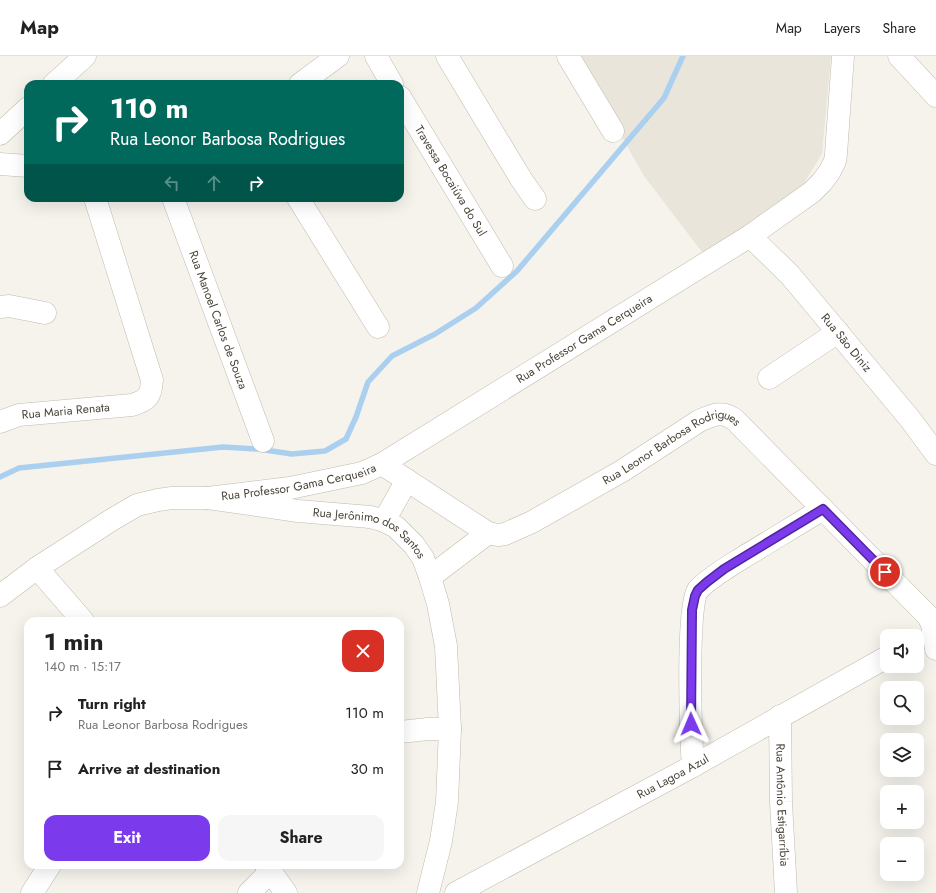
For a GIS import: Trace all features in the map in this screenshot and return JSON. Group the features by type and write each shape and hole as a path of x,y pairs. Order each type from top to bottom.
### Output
{"street":[{"path":"58,80 85,56"},
{"path":"305,80 338,56"},
{"path":"376,56 390,80"},
{"path":"447,56 535,199"},
{"path":"568,56 613,132"},
{"name":"Rua Professor Gama Cerqueira","path":"208,498 290,488 362,473 382,464 750,236 812,192 822,182 835,162 843,56"},
{"path":"898,56 936,96"},
{"name":"Travessa Bocaiúva do Sul","path":"404,104 502,266"},
{"path":"0,134 24,112"},
{"path":"0,164 24,166"},
{"name":"Rua Maria Renata","path":"0,422 19,415 132,405 141,402 146,398 151,390 152,380 96,202"},
{"name":"Rua Manoel Carlos de Souza","path":"174,202 263,442"},
{"path":"300,202 378,327"},
{"name":"Rua São Diniz","path":"750,236 790,275 910,419 936,454"},
{"path":"0,307 9,306 45,313"},
{"path":"769,378 838,332"},
{"name":"Rua Leonor Barbosa Rodrigues","path":"488,533 498,535 505,534 532,522 622,471 699,421 713,415 720,414 729,416 735,420 928,616 929,640"},
{"path":"382,464 488,533 430,577"},
{"path":"384,521 407,480"},
{"name":"Rua Jerônimo dos Santos","path":"0,596 37,568 113,519 138,505 158,500 172,498 208,498 298,510 370,517 384,521 396,527 414,545 423,558 438,604 446,646 450,729 446,817 428,893"},
{"path":"693,766 691,684 692,610 698,590 724,569 823,509"},
{"path":"37,568 80,617"},
{"name":"Rua Lagoa Azul","path":"456,893 693,766 880,661"},
{"name":"Rua Antônio Estigarríbia","path":"780,716 781,802 786,893"},
{"path":"404,732 428,729 450,729"},
{"path":"32,893 47,869"},
{"path":"248,893 267,869"},
{"path":"269,869 286,893"}],"shaded area":[{"path":"576,56 831,56 822,154 801,188 705,256 644,176"}],"waterway":[{"path":"0,477 19,468 223,447 258,449 292,454 325,451 346,439 356,417 368,382 392,356 435,334 476,308 517,271 664,98 683,56"}],"route":[{"path":"691,724 692,610 698,590 707,582 724,569 823,509 885,572"}]}
